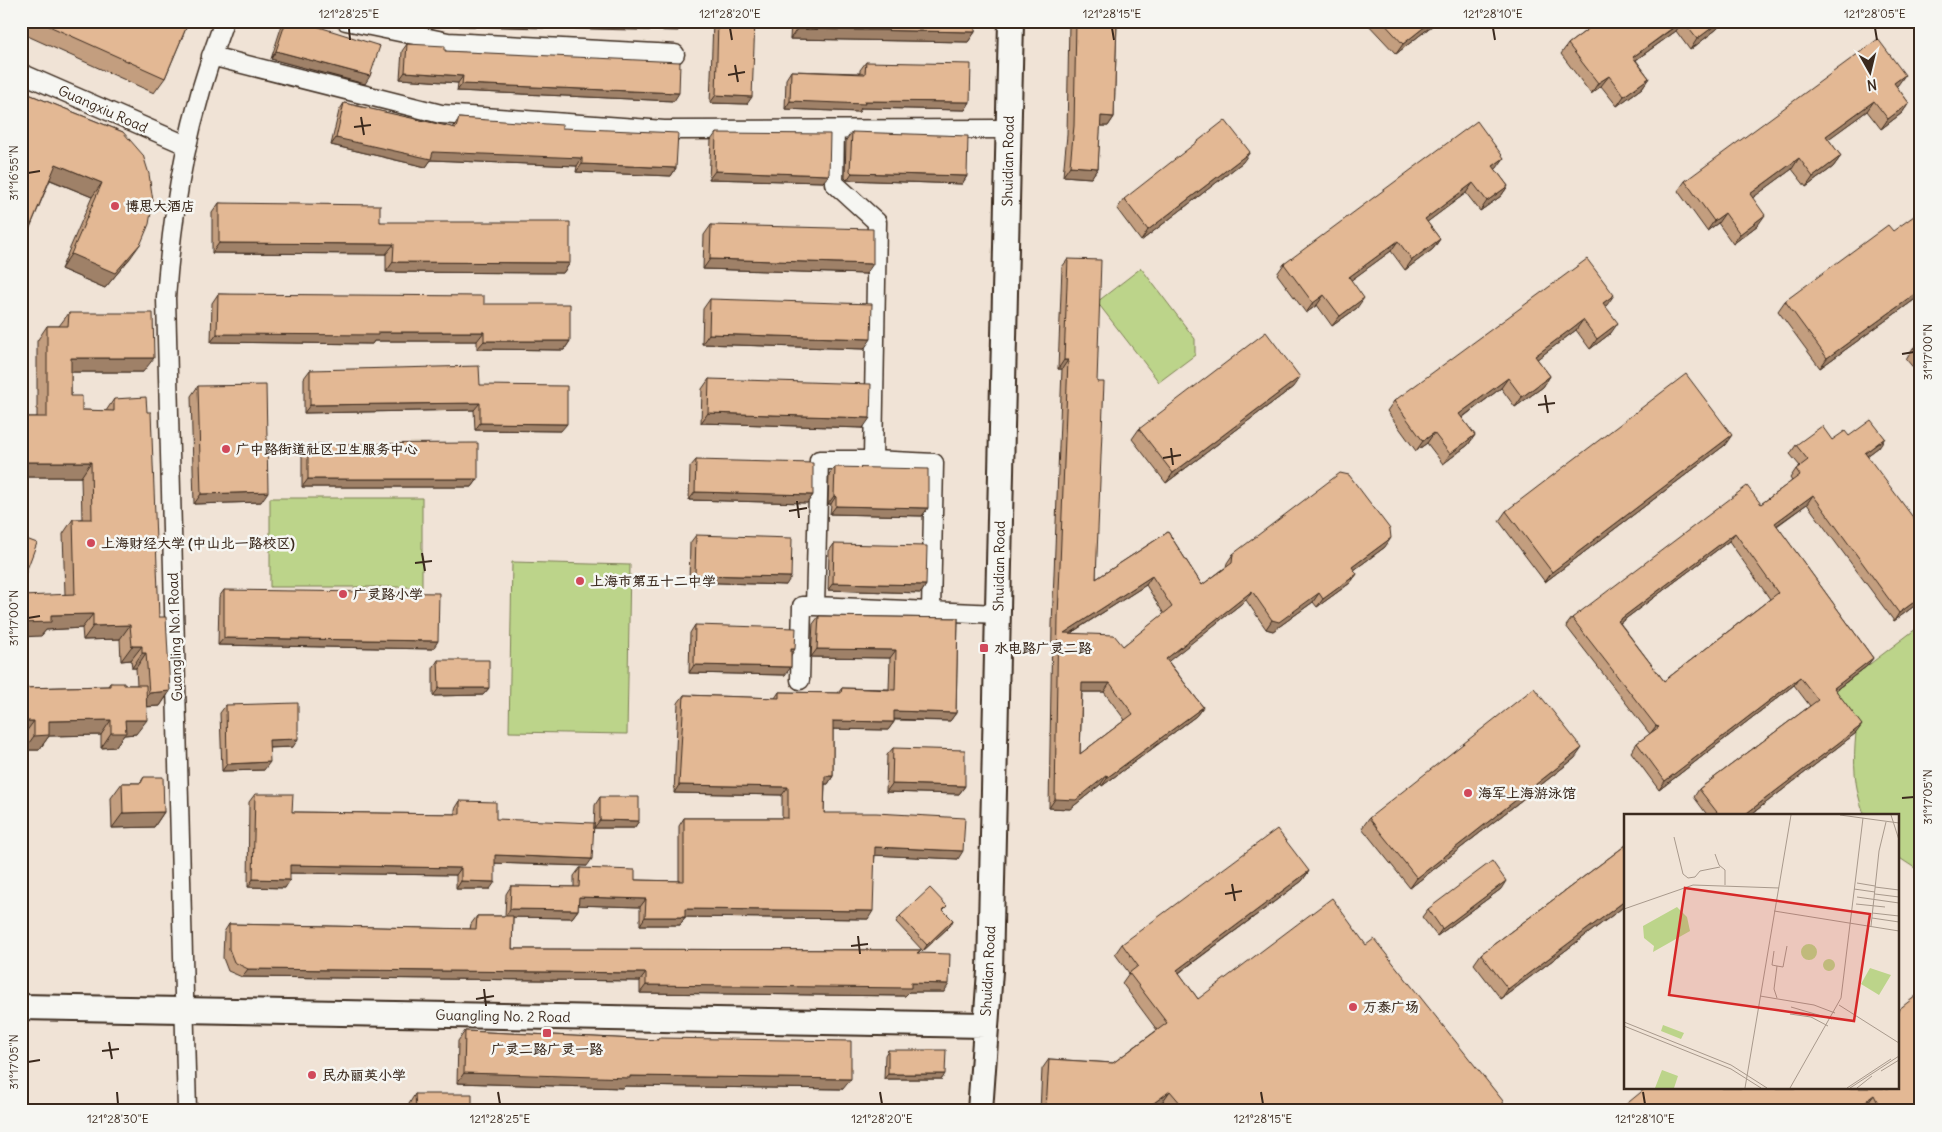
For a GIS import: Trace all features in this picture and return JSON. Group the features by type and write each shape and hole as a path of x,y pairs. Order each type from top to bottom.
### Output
{"main road":[{"name":"Shuidian Road","path":"980,1111 990,971 1011,21"},
{"name":"Guangling No. 2 Road","path":"21,1007 985,1024"}],"street":[{"name":"Guangling No.1 Road","path":"187,1111 166,303 173,220 186,145 211,56 224,21"},
{"path":"346,21 448,42 675,54"},
{"path":"211,56 441,114 664,130 1009,129"},
{"name":"Guangxiu Road","path":"21,73 186,145"},
{"path":"835,130 834,182 877,222 873,460"},
{"path":"815,606 819,460 873,460 934,463 931,611"},
{"path":"800,680 802,606 998,614"}],"green space":[{"path":"1141,268 1195,339 1195,355 1159,382 1097,302"},
{"path":"270,498 422,498 422,587 270,587"},
{"path":"512,562 630,565 627,734 509,732"},
{"path":"1921,625 1921,872 1900,858 1900,814 1864,814 1855,774 1856,733 1828,696"}],"building":[{"path":"38,21 189,21 165,78"},
{"path":"286,21 300,21 380,46 370,76 276,51"},
{"path":"641,21 684,21 684,22"},
{"path":"718,21 755,21 752,97 716,95"},
{"path":"798,21 975,21 975,32 797,29"},
{"path":"1076,21 1117,21 1114,117 1101,116 1098,168 1070,166 1074,126"},
{"path":"1382,21 1432,21 1403,44"},
{"path":"1599,21 1682,21 1633,57 1649,78 1624,96 1609,76 1598,83 1568,44"},
{"path":"1683,21 1721,21 1697,39"},
{"path":"1878,39 1905,75 1894,83 1909,103 1888,119 1874,101 1826,136 1841,156 1813,177 1799,158 1750,194 1765,215 1740,234 1725,213 1714,221 1685,181"},
{"path":"407,44 445,46 445,51 680,62 679,93 462,84 463,76 405,72"},
{"path":"866,62 971,64 970,102 864,101 865,104 790,101 791,71 865,74"},
{"name":"博思大酒店","path":"21,91 123,132 143,155 149,174 153,201 149,224 141,243 115,273 71,254 102,183 56,164 26,237 21,234"},
{"path":"344,103 456,128 459,118 562,125 562,128 678,133 676,168 582,164 582,158 433,152 431,159 336,138"},
{"path":"1225,120 1250,152 1148,230 1124,199"},
{"path":"1477,121 1504,158 1493,166 1508,186 1487,201 1473,183 1425,219 1440,239 1412,260 1398,241 1349,277 1364,298 1340,316 1324,295 1313,303 1284,264"},
{"path":"852,132 968,136 967,176 852,173 850,171"},
{"path":"716,133 830,134 829,175 715,171"},
{"path":"219,203 380,205 380,222 570,222 570,263 393,262 394,244 219,243"},
{"path":"1921,211 1921,290 1827,358 1785,301 1888,225 1893,231"},
{"path":"711,225 873,229 873,264 710,259"},
{"path":"1068,259 1101,260 1097,382 1104,382 1096,579 1168,532 1202,585 1232,563 1233,554 1340,473 1349,475 1390,529 1391,538 1352,567 1357,574 1323,599 1319,593 1279,622 1272,620 1252,591 1166,659 1203,707 1108,777 1107,775 1076,800 1055,799 1058,617 1068,360 1064,360","holes":["1152,576 1172,607 1123,646 1114,635 1064,633","1082,683 1110,683 1133,714 1080,754"]},
{"path":"1587,259 1614,295 1603,303 1618,323 1597,339 1583,320 1535,356 1550,376 1522,397 1508,378 1459,414 1475,435 1450,454 1434,433 1423,441 1394,401"},
{"path":"218,294 484,296 484,304 570,304 570,341 484,341 484,332 378,332 378,335 217,334"},
{"path":"710,299 872,304 871,339 709,334"},
{"path":"69,313 153,313 154,358 71,358 71,396 82,396 82,410 114,411 114,399 146,397 147,412 151,412 159,617 166,617 170,691 149,693 146,653 142,653 142,646 132,646 130,625 93,626 93,614 51,615 51,622 21,623 21,596 75,594 73,519 92,519 91,462 21,462 21,417 47,417 47,326 68,326"},
{"path":"1266,332 1300,377 1173,473 1139,429"},
{"path":"1921,343 1921,358 1913,348"},
{"path":"479,366 480,385 567,386 567,424 480,423 480,403 310,405 310,370"},
{"path":"1686,374 1732,435 1552,572 1506,511"},
{"path":"709,379 871,384 870,418 708,413"},
{"name":"广中路街道社区卫生服务中心","path":"266,385 268,492 201,494 198,386"},
{"path":"1871,420 1885,438 1865,453 1921,528 1921,597 1899,613 1813,495 1775,523 1873,658 1834,688 1862,725 1746,814 1718,814 1699,789 1818,700 1800,677 1665,781 1637,743 1659,727 1656,726 1572,618 1747,486 1761,504 1800,475 1796,469 1808,460 1796,445 1822,426 1832,440 1845,431 1849,436","holes":["1735,533 1778,593 1664,681 1618,621"]},
{"path":"478,443 478,479 308,479 308,444"},
{"path":"696,460 813,463 813,495 695,492"},
{"path":"835,467 928,469 928,508 836,506 836,496 834,496"},
{"path":"696,535 792,538 791,577 695,575"},
{"path":"21,537 37,543 21,585"},
{"path":"834,544 927,546 926,585 833,583"},
{"path":"224,590 439,593 438,641 224,638"},
{"path":"819,616 958,618 956,713 894,711 894,722 833,721 833,776 825,776 824,813 876,813 965,818 963,851 875,847 873,911 685,909 685,917 645,917 646,899 579,897 578,910 510,909 511,886 579,887 580,868 635,870 635,880 684,881 684,818 788,818 788,787 679,785 684,695 779,698 779,692 841,693 842,688 895,690 896,650 817,649"},
{"path":"695,625 796,628 795,649 791,649 791,667 694,665"},
{"path":"438,660 489,660 489,688 439,688"},
{"path":"110,683 146,685 147,720 125,720 126,733 111,733 111,720 49,721 49,735 34,736 34,721 21,721 21,688 110,686"},
{"name":"海军上海游泳馆","path":"1534,688 1582,748 1417,878 1369,818"},
{"path":"298,703 298,739 269,740 270,762 227,764 226,705"},
{"path":"893,748 965,750 965,786 892,784"},
{"path":"144,777 163,777 164,812 123,813 122,783 141,783"},
{"path":"255,794 293,794 292,812 460,814 460,801 496,802 496,819 594,823 592,859 495,855 495,882 461,881 461,868 290,865 290,880 253,879"},
{"path":"600,797 639,797 639,821 600,820"},
{"path":"1277,829 1309,871 1177,970 1198,999 1332,898 1366,945 1374,939 1503,1101 1504,1111 1187,1111 1170,1091 1143,1111 1046,1110 1049,1059 1113,1063 1167,1023 1129,973 1138,966 1122,944"},
{"path":"1624,847 1624,902 1508,989 1481,954"},
{"path":"1492,861 1506,881 1442,929 1428,909"},
{"path":"930,888 947,906 943,910 953,920 927,945 900,916"},
{"path":"477,916 513,916 512,949 921,950 917,953 950,954 949,984 911,983 911,988 646,985 646,973 248,969 234,962 229,949 229,924 476,929"},
{"path":"1921,992 1921,1111 1882,1111 1874,1095 1852,1111 1618,1111 1644,1090 1900,1090 1900,1008"},
{"path":"465,1031 658,1040 658,1038 851,1041 851,1079 630,1076 630,1078 464,1073"},
{"path":"888,1050 946,1050 945,1074 888,1074"},
{"path":"415,1094 472,1094 472,1111 416,1111"}],"place":[{"name":"博思大酒店","path":"115,206"},
{"name":"广中路街道社区卫生服务中心","path":"226,449"},
{"name":"上海财经大学 (中山北一路校区)","path":"91,543"},
{"name":"上海市第五十二中学","path":"580,581"},
{"name":"广灵路小学","path":"343,594"},
{"name":"水电路广灵二路","path":"984,648"},
{"name":"海军上海游泳馆","path":"1468,793"},
{"name":"万泰广场","path":"1353,1007"},
{"name":"广灵二路广灵一路","path":"547,1033"},
{"name":"民办丽英小学","path":"312,1075"}]}
